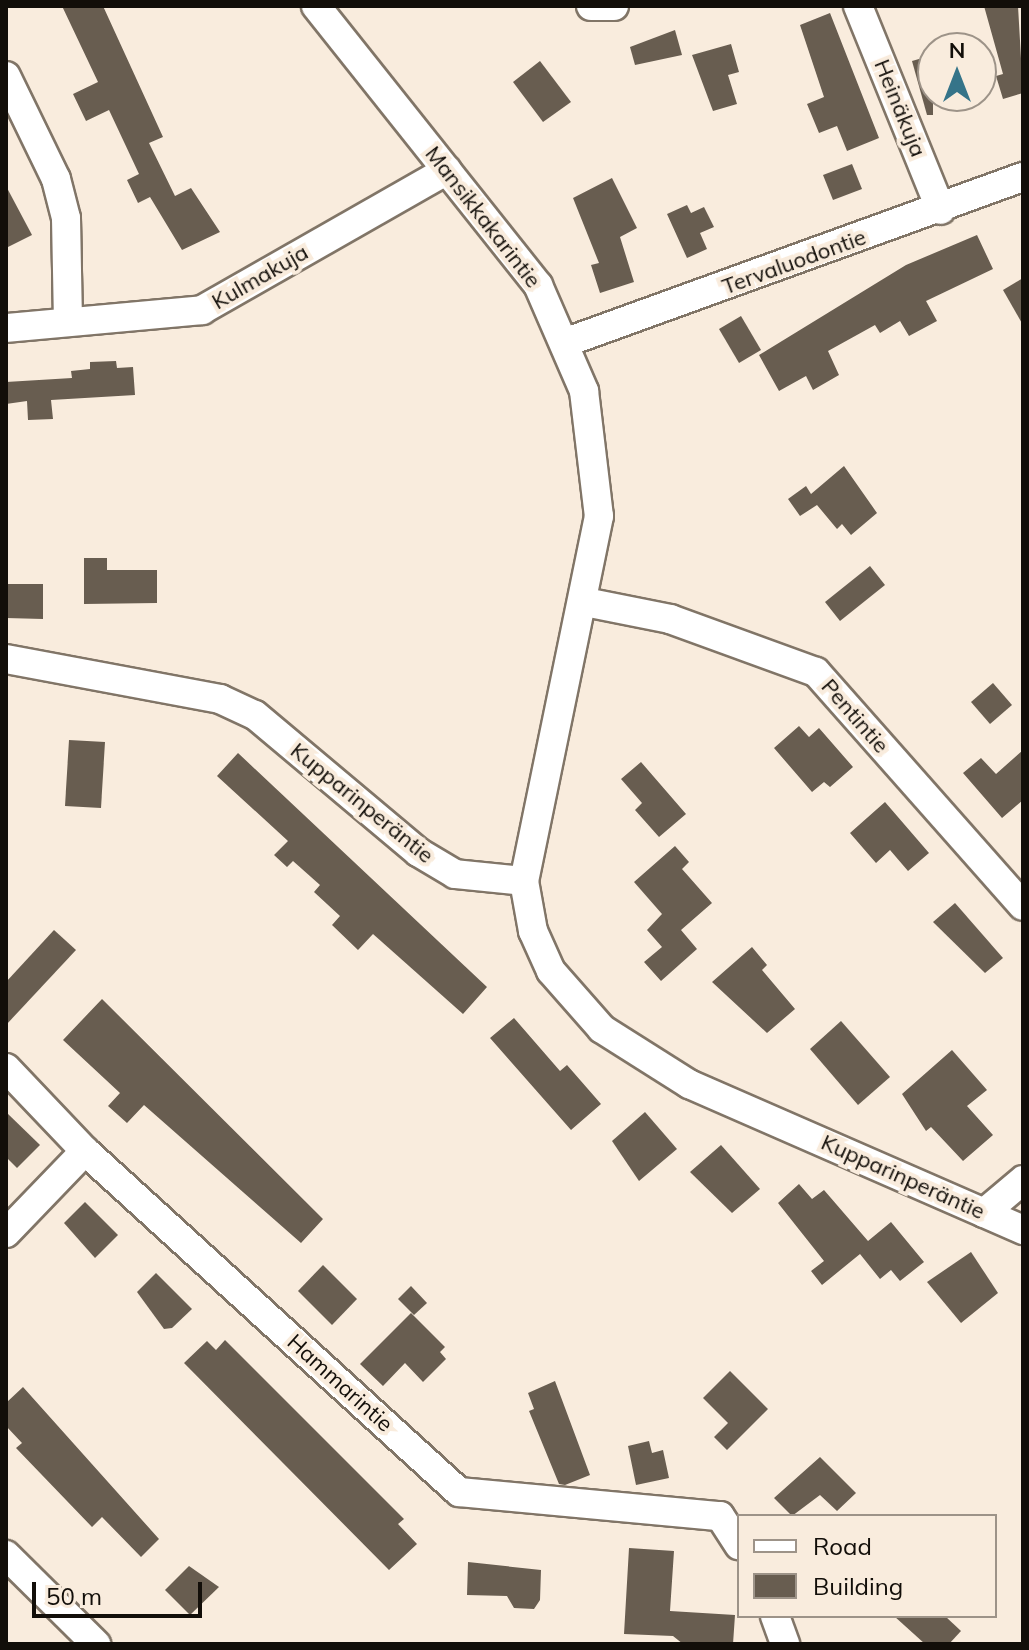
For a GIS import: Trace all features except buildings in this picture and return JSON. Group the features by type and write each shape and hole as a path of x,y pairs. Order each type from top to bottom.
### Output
{"street":[{"name":"Mansikkakarintie","path":"316,6 538,285 584,391 599,516 585,602 524,881"},
{"path":"591,6 614,6"},
{"name":"Heinäkuja","path":"858,6 941,210"},
{"path":"6,76 63,205 68,321"},
{"name":"Kulmakuja","path":"6,328 202,310 447,170"},
{"name":"Tervaluodontie","path":"564,343 941,210 1023,177"},
{"name":"Pentintie","path":"585,602 670,619 816,672 1023,906"},
{"name":"Kupparinperäntie","path":"6,659 220,699 255,715 418,852 455,874 524,881 533,931 551,971 602,1029 689,1084 1023,1230"},
{"path":"6,1068 85,1151 6,1233"},
{"name":"Hammarintie","path":"85,1151 459,1492 720,1516 737,1542"},
{"path":"984,1213 1023,1180"},
{"path":"6,1555 96,1644"},
{"path":"776,1618 785,1644"}]}
